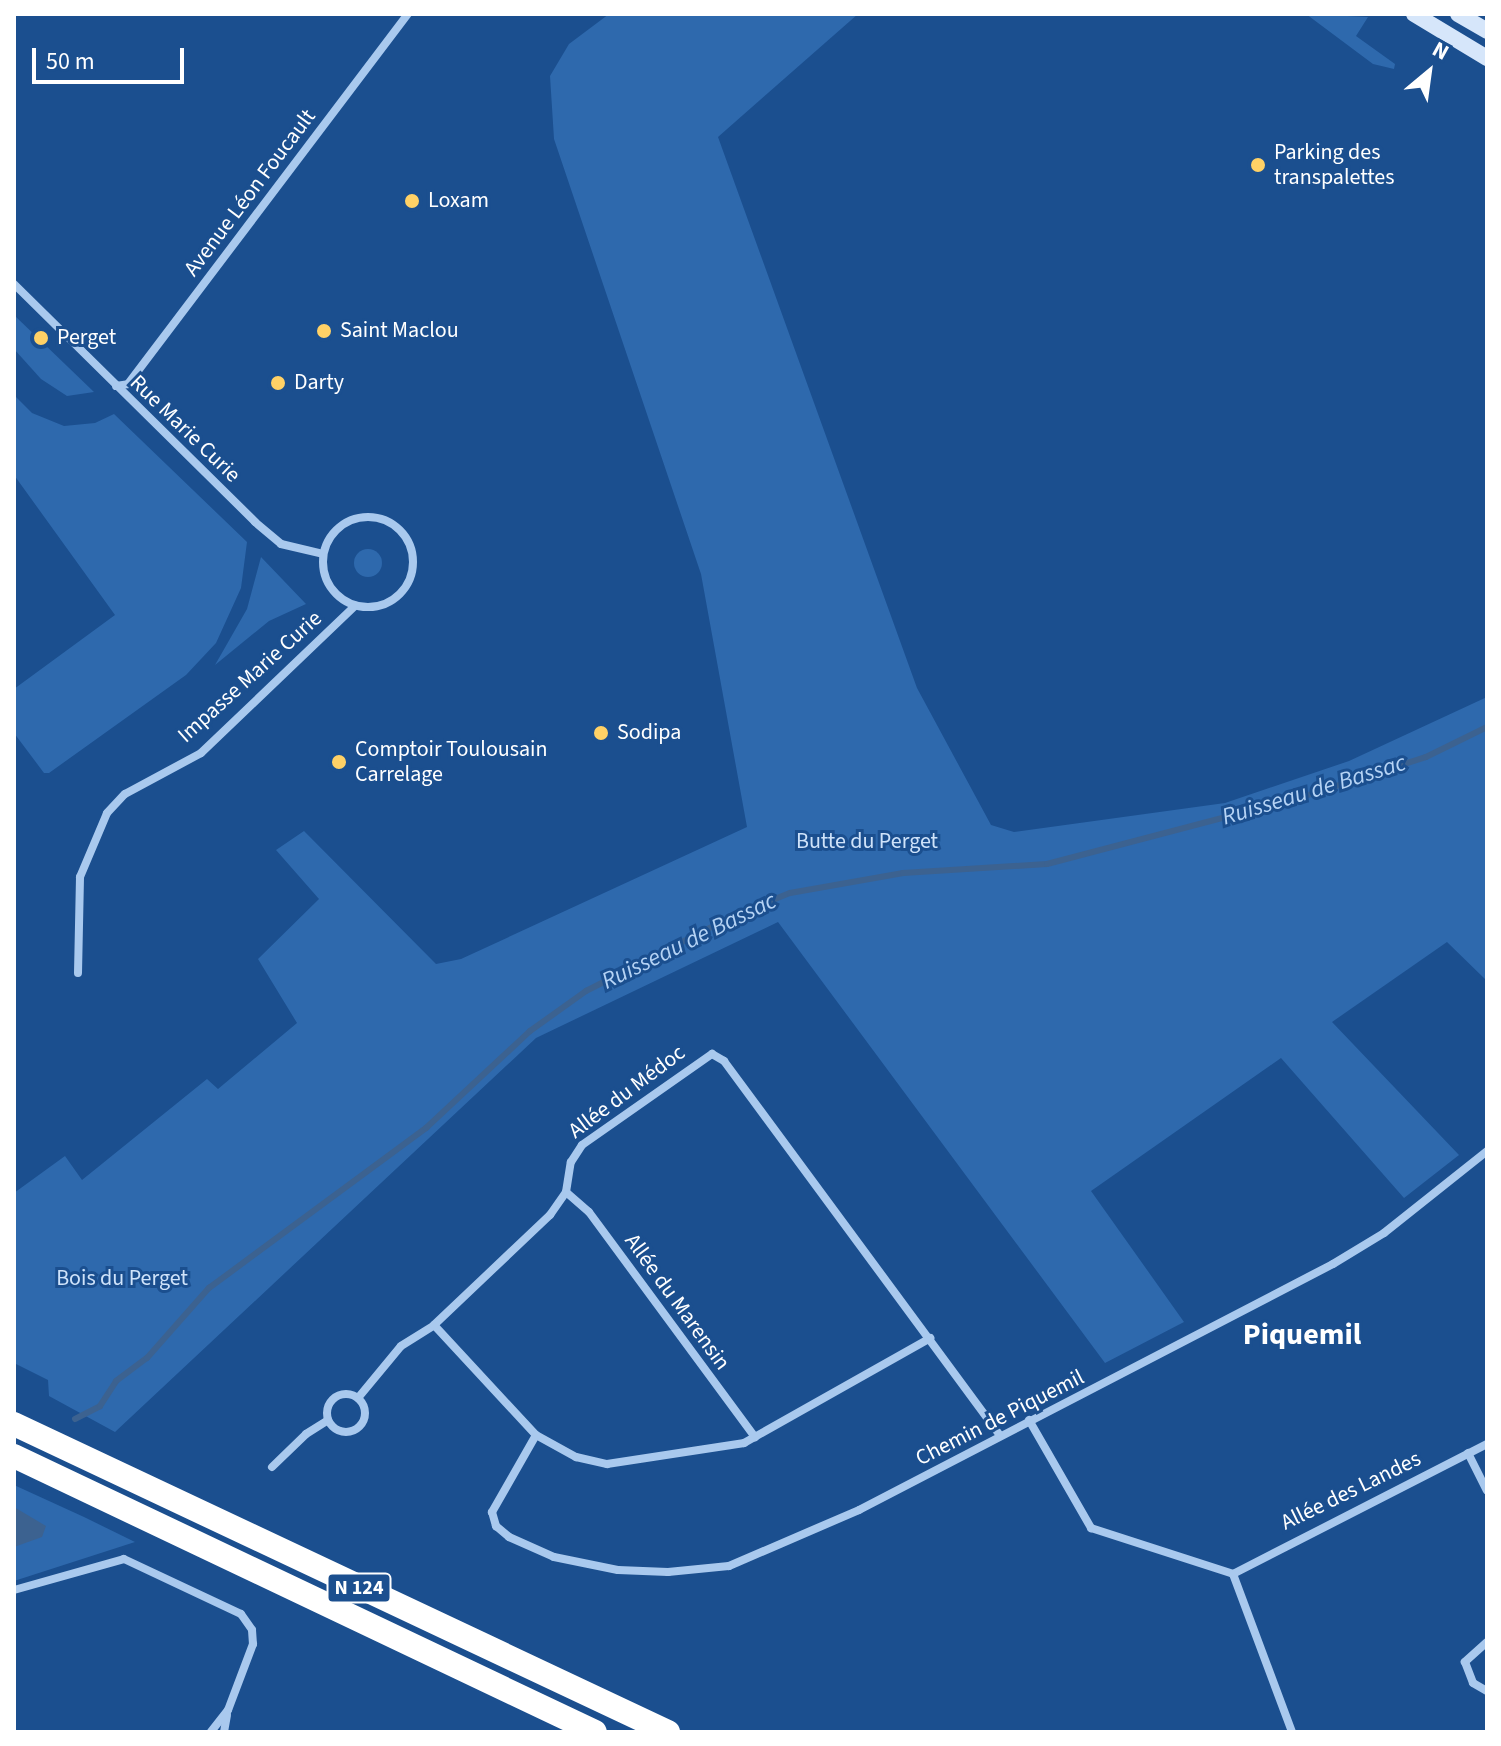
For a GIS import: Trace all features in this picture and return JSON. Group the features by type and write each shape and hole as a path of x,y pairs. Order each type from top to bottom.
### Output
{"highway":[{"name":"N 124","path":"14,1421 668,1732"},
{"name":"N 124","path":"14,1456 595,1732"}],"street":[{"name":"Avenue Léon Foucault","path":"116,386 128,384 408,14"},
{"path":"1414,14 1487,58"},
{"path":"1458,14 1487,31"},
{"name":"Rue Marie Curie","path":"14,284 34,308"},
{"name":"Rue Marie Curie","path":"14,292 281,544 323,554"},
{"path":"366,517 391,523 409,543 413,569 401,593 378,606 355,606 331,589 323,554 336,529 366,517"},
{"name":"Impasse Marie Curie","path":"78,973 80,877 107,813 125,794 201,753 355,606"},
{"name":"Allée du Médoc","path":"358,1398 401,1346 434,1325 550,1215 566,1192 571,1162 582,1145 704,1056 717,1055 1000,1435"},
{"name":"Chemin de Piquemil","path":"536,1435 497,1500 493,1522 509,1537 539,1551 600,1567 641,1572 713,1570 780,1547 1333,1264 1384,1233 1487,1151"},
{"name":"Allée du Marensin","path":"566,1192 589,1212 755,1437"},
{"path":"434,1325 536,1435 576,1457 607,1464 729,1447 755,1437 930,1338"},
{"name":"Allée du Médoc","path":"272,1467 306,1434 328,1420 332,1398 346,1393 358,1398 365,1413 359,1427 345,1432 328,1420"},
{"path":"1029,1420 1091,1528 1233,1574 1292,1732"},
{"name":"Allée des Landes","path":"1233,1574 1487,1444"},
{"path":"1468,1453 1487,1491"},
{"path":"14,1590 124,1559 231,1608 247,1622 253,1638 228,1710 224,1732"},
{"path":"1487,1642 1465,1662 1469,1678 1487,1691"},
{"path":"211,1732 228,1710"}],"green space":[{"path":"609,14 858,14 718,137 917,688 991,825 1014,832 1225,803 1349,761 1487,697 1487,981 1447,942 1332,1022 1459,1155 1404,1198 1281,1058 1091,1191 1184,1322 1105,1363 778,922 536,1038 115,1432 49,1396 48,1380 14,1363 14,1193 65,1156 82,1180 207,1079 218,1089 297,1023 258,959 319,899 276,850 304,831 436,964 461,959 747,827 701,574 554,139 550,76 569,44"},
{"path":"1306,14 1368,17 1356,36 1395,64 1394,69 1373,64"},
{"path":"14,315 94,392 67,396 41,379 14,349"},
{"path":"14,395 32,413 64,426 95,423 114,414 247,542 241,588 216,643 186,675 49,773 44,773 14,733 14,689 115,615 14,475"},
{"path":"368,549 378,553 382,563 378,573 368,577 358,573 354,563 358,553"},
{"path":"261,557 306,604 269,621 215,665 247,609"},
{"path":"14,1485 84,1517 135,1542 14,1581"}],"shaded area":[{"path":"14,1507 46,1526 42,1537 14,1547"}],"waterway":[{"name":"Ruisseau de Bassac","path":"75,1419 100,1406 116,1381 147,1358 209,1288 426,1128 530,1031 586,991 735,915 790,893 903,873 1047,864 1299,798 1426,757 1487,727"}],"place":[{"name":"Parking des transpalettes","path":"1258,165"},
{"name":"Loxam","path":"412,201"},
{"name":"Saint Maclou","path":"324,331"},
{"name":"Perget","path":"41,338"},
{"name":"Darty","path":"278,383"},
{"name":"Sodipa","path":"601,733"},
{"name":"Comptoir Toulousain Carrelage","path":"339,762"}],"district":[{"name":"Piquemil","path":"1302,1335"}],"park label":[{"name":"Butte du Perget","path":"867,842"},
{"name":"Bois du Perget","path":"122,1279"}]}
